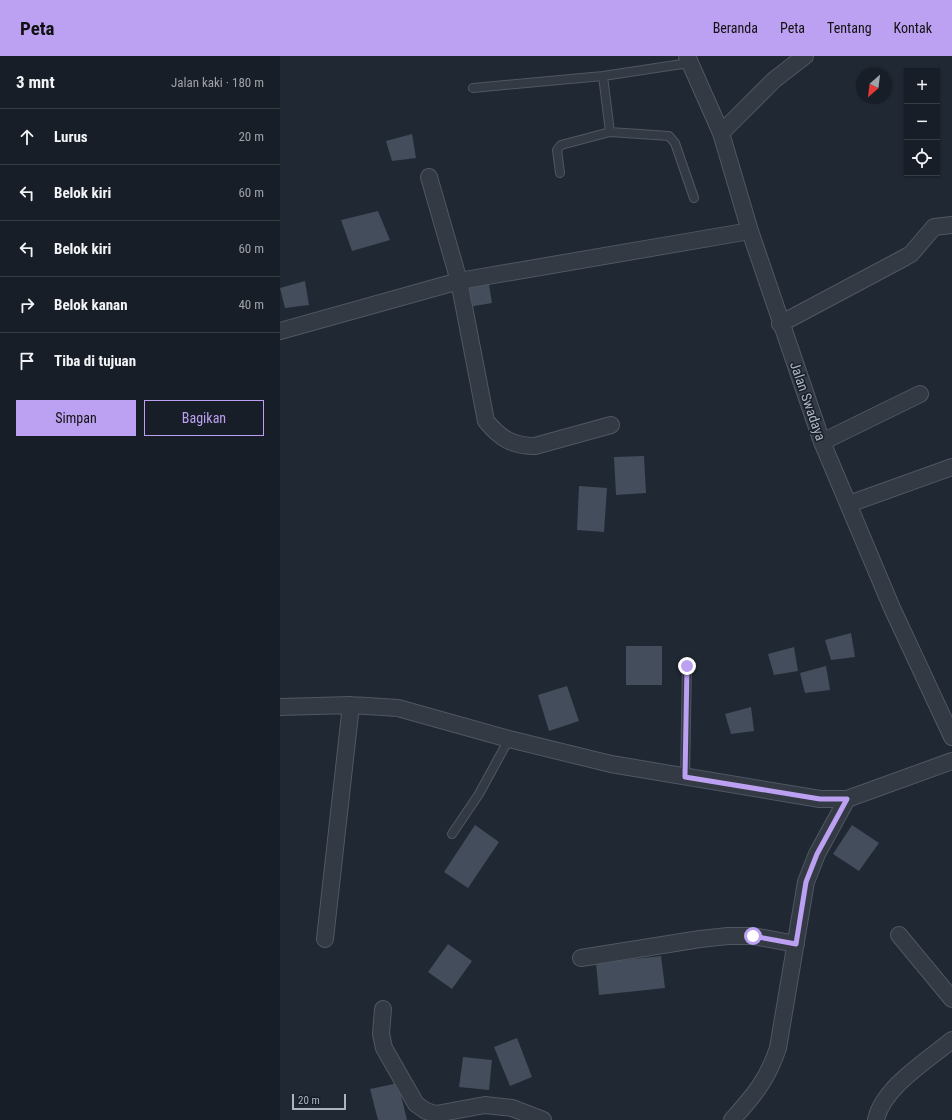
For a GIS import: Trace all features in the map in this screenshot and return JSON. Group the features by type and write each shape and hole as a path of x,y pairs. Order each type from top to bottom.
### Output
{"street":[{"path":"721,133 774,80 805,56"},
{"name":"Jalan Swadaya","path":"688,60 721,133 750,231 780,324 822,442 892,608 952,737"},
{"path":"429,176 458,281 486,420 497,434 509,442 523,446 535,446 611,425"},
{"path":"780,324 910,254 934,226 952,226"},
{"path":"280,331 458,281 750,231"},
{"path":"822,442 920,394"},
{"path":"849,504 952,467"},
{"path":"325,939 351,705"},
{"path":"280,707 351,705 398,708 611,764 820,799 847,799 952,761"},
{"path":"732,1120 757,1091 771,1070 778,1048 806,882 817,854 847,799"},
{"path":"581,958 700,938 728,936 753,936 796,944"},
{"path":"899,936 952,999"},
{"path":"383,1009 381,1034 384,1048 416,1104 426,1111 436,1114 485,1105 512,1108 543,1120"},
{"path":"876,1120 885,1098 894,1088 952,1040"}],"lane":[{"path":"473,88 603,76 688,60"},
{"path":"603,76 610,132"},
{"path":"560,173 557,150 561,145 610,132 669,136 675,144 694,198"},
{"path":"685,777 687,666"},
{"path":"452,834 479,794 509,738"}],"building":[{"path":"412,134 416,158 392,161 386,141"},
{"path":"378,211 390,240 352,251 341,220"},
{"path":"488,279 492,303 468,307 462,286"},
{"path":"305,281 309,305 285,308 280,288"},
{"path":"644,456 646,493 616,495 614,457"},
{"path":"579,486 607,488 604,532 577,530"},
{"path":"851,633 855,657 831,660 825,640"},
{"path":"626,646 662,646 662,685 626,685"},
{"path":"794,647 798,671 774,675 768,654"},
{"path":"826,666 830,690 805,693 800,673"},
{"path":"567,686 579,721 549,731 538,695"},
{"path":"751,707 754,731 731,734 725,714"},
{"path":"475,825 499,842 468,888 444,872"},
{"path":"852,825 879,843 859,871 833,854"},
{"path":"448,944 472,961 452,989 428,972"},
{"path":"661,956 665,988 599,995 596,963"},
{"path":"517,1038 532,1077 510,1086 494,1047"},
{"path":"463,1057 492,1060 489,1090 459,1087"},
{"path":"398,1083 407,1120 378,1120 370,1089"}],"route":[{"path":"687,666 685,777 820,799 847,799 817,854 806,882 796,944 753,936"}]}
